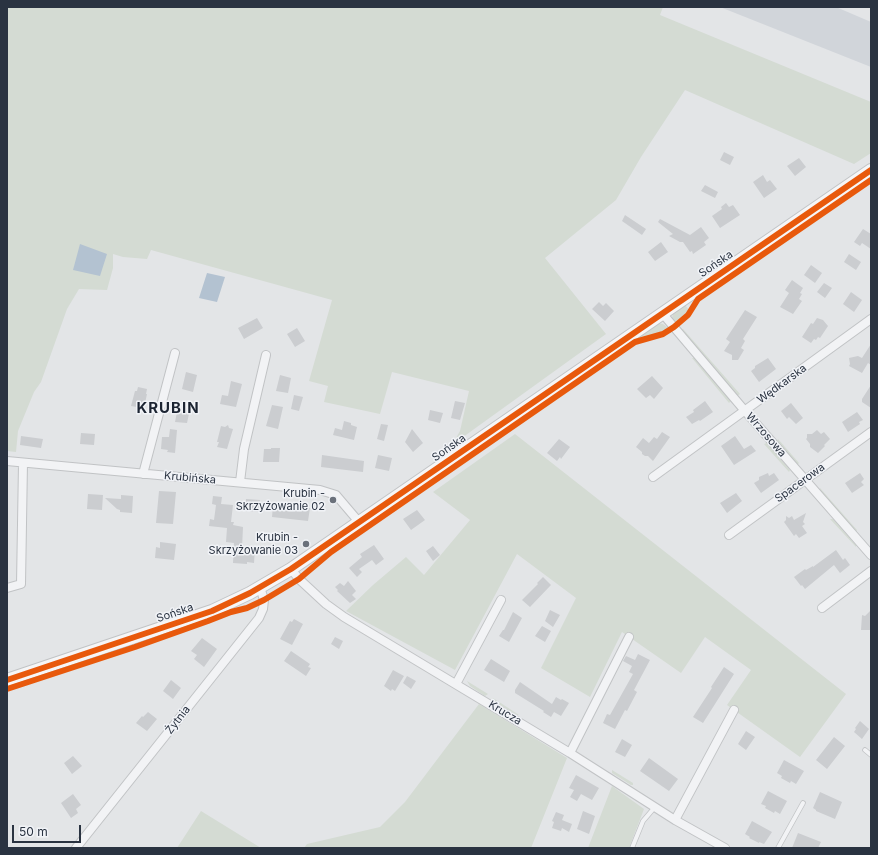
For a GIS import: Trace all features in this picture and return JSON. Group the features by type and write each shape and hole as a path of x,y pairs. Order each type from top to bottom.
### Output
{"street":[{"name":"Sońska","path":"7,680 212,611 260,587 291,569 871,170"},
{"name":"Wrzosowa","path":"662,313 745,411 871,555"},
{"name":"Wędkarska","path":"653,477 871,319"},
{"path":"143,474 175,353"},
{"path":"240,482 244,449 266,355"},
{"name":"Spacerowa","path":"729,535 871,432"},
{"name":"Krubińska","path":"7,461 320,490 336,495 359,522"},
{"path":"7,588 21,584 24,463"},
{"name":"Krucza","path":"291,569 299,579 326,604 344,617 570,752 675,820 725,848"},
{"path":"822,608 871,571"},
{"name":"Żytnia","path":"76,848 259,618 264,600 260,587"},
{"path":"456,684 501,600"},
{"path":"570,752 628,637"},
{"path":"675,820 734,710"}],"lane":[{"path":"865,750 871,755"},
{"path":"778,848 803,803"},
{"path":"632,848 643,822 655,806"}],"shaded area":[{"path":"7,7 663,7 660,15 871,102 871,153 854,164 685,90 641,157 616,200 545,258 606,334 452,445 460,431 469,391 392,372 380,414 324,402 328,386 309,381 332,300 151,250 147,259 123,257 113,254 113,268 107,290 79,289 67,309 41,382 34,392 18,431 16,452 7,451"},
{"path":"720,7 836,7 871,22 871,67"},
{"path":"685,305 689,310 675,323 672,318 673,314"},
{"path":"658,323 663,324 668,328 659,333 637,339 616,353 617,350"},
{"path":"683,329 740,394 737,396 681,330"},
{"path":"692,358 694,358 731,401 729,403"},
{"path":"515,434 846,694 800,757 727,705 751,670 705,637 681,673 622,632 590,697 541,668 576,598 517,554 455,670 346,611 373,585 406,557 424,575 470,520 433,492"},
{"path":"778,439 799,463 797,465 777,441"},
{"path":"767,443 790,470 789,472 764,444"},
{"path":"820,488 857,530 857,531 819,490"},
{"path":"830,519 833,519 856,545 856,547"},
{"path":"467,681 488,694 485,696 470,686"},
{"path":"493,698 519,715 493,701"},
{"path":"479,704 567,758 531,848 304,848 307,844 380,827 405,802"},
{"path":"612,770 633,783 633,785 612,773"},
{"path":"612,786 644,809 629,848 588,848"},
{"path":"201,811 261,848 177,848"}],"water":[{"path":"80,244 107,254 100,276 73,270"},
{"path":"207,273 225,277 217,302 199,298"}],"building":[{"path":"724,152 734,157 730,165 720,160"},
{"path":"799,158 806,167 795,176 787,166"},
{"path":"763,175 767,182 770,180 777,189 764,198 753,182"},
{"path":"705,185 718,192 715,198 701,191"},
{"path":"726,203 729,207 733,205 740,215 720,228 712,216 722,209 721,207"},
{"path":"625,215 646,229 642,235 622,221"},
{"path":"660,219 690,235 701,227 709,238 704,242 706,245 693,254 683,242 669,236 673,234 658,222"},
{"path":"863,229 871,234 871,249 862,243 860,246 854,242"},
{"path":"661,242 668,252 655,261 648,252"},
{"path":"849,254 861,262 856,270 844,262"},
{"path":"811,265 822,273 815,283 804,275"},
{"path":"792,280 803,288 799,299 802,301 793,314 780,307 789,293 785,290"},
{"path":"824,283 832,288 825,298 817,292"},
{"path":"851,292 862,300 854,312 843,304"},
{"path":"599,302 603,306 606,303 614,311 605,321 592,309"},
{"path":"745,310 757,317 743,339 745,341 741,348 744,350 738,360 732,360 732,355 724,351 730,342 726,339"},
{"path":"257,318 263,328 244,339 238,328"},
{"path":"817,318 823,320 828,326 820,338 818,337 816,340 814,339 811,343 802,337 811,323 813,324"},
{"path":"297,328 305,341 295,347 287,334"},
{"path":"871,344 871,365 868,363 862,373 849,366 849,358 858,356 862,358"},
{"path":"768,358 776,369 759,382 751,371 755,368 755,366"},
{"path":"186,372 197,375 193,392 182,389"},
{"path":"280,375 291,378 288,393 276,391"},
{"path":"652,376 663,388 654,399 650,395 646,398 637,389"},
{"path":"231,381 242,384 236,407 220,404 222,395 228,396"},
{"path":"871,385 871,408 862,402 862,399"},
{"path":"138,387 147,389 144,408 139,411 137,407 131,406 135,391 137,391"},
{"path":"294,395 303,397 299,411 291,409"},
{"path":"455,401 465,403 460,420 451,418"},
{"path":"705,401 713,412 700,421 699,420 692,424 686,417 694,412 693,410"},
{"path":"791,403 803,418 796,424 789,417 787,419 781,411"},
{"path":"272,405 283,407 278,429 266,426"},
{"path":"178,407 190,409 187,423 175,422"},
{"path":"430,410 443,413 440,423 428,420"},
{"path":"857,412 863,420 859,422 860,424 848,432 842,422"},
{"path":"344,421 357,427 354,440 333,435 335,428 342,430"},
{"path":"381,424 388,425 384,441 377,439"},
{"path":"228,425 229,428 233,429 227,449 217,447 221,426 225,427"},
{"path":"170,429 177,430 175,453 167,452 168,450 161,449 162,437 169,437"},
{"path":"412,429 423,443 413,452 405,442"},
{"path":"817,430 821,434 824,432 830,439 818,453 810,447 810,444 806,439 807,434 812,434"},
{"path":"662,432 670,437 653,461 648,456 642,454 642,452 636,447 643,438 649,443 654,437 657,439"},
{"path":"81,433 95,434 94,445 80,444"},
{"path":"21,436 43,439 41,448 20,445"},
{"path":"735,436 744,449 751,445 756,451 734,465 721,446"},
{"path":"559,439 570,447 561,459 560,457 557,461 547,453"},
{"path":"280,448 279,462 263,462 264,449"},
{"path":"322,455 364,461 363,472 321,467"},
{"path":"378,455 392,458 389,471 375,468"},
{"path":"768,473 769,476 774,473 779,480 761,493 754,483 759,480 759,477"},
{"path":"860,473 864,479 861,482 864,485 852,493 845,483"},
{"path":"159,491 176,492 173,524 156,523"},
{"path":"736,493 742,501 727,513 720,503"},
{"path":"88,494 103,495 102,510 87,509"},
{"path":"121,495 133,496 132,513 120,512 120,510 105,498 121,499"},
{"path":"213,496 222,497 221,504 233,505 231,522 234,522 233,525 243,527 242,548 255,549 254,563 233,563 234,543 226,542 227,528 209,526 210,519 214,520 216,505 212,504"},
{"path":"246,499 260,500 259,512 245,511"},
{"path":"279,505 310,508 308,521 272,517 273,506 279,507"},
{"path":"417,510 425,520 411,530 403,519"},
{"path":"806,513 803,522 805,524 802,526 807,533 799,538 796,534 794,536 784,522 786,520 786,516 789,518 792,516 794,520"},
{"path":"160,542 176,544 174,560 155,558 156,547 160,548"},
{"path":"374,545 384,559 376,565 372,560 359,569 362,572 357,577 349,568 362,557 360,554"},
{"path":"433,546 440,555 433,561 426,551"},
{"path":"836,550 843,560 845,558 850,565 840,573 834,565 805,589 802,585 801,586 794,577 805,569 806,570 813,567"},
{"path":"543,577 551,585 530,607 522,600"},
{"path":"348,581 356,591 352,595 356,599 350,603 337,591 338,590 335,587 340,583 344,586"},
{"path":"550,610 560,615 553,627 545,621"},
{"path":"871,610 871,630 861,630 862,615 865,616"},
{"path":"513,612 522,618 509,642 499,636 504,630"},
{"path":"294,619 303,624 292,645 280,639 290,621 292,622"},
{"path":"542,626 551,631 545,642 535,636"},
{"path":"335,637 343,641 339,649 331,644"},
{"path":"202,638 217,649 204,667 194,659 197,655 191,651"},
{"path":"291,651 310,664 308,667 311,668 306,676 284,661"},
{"path":"638,654 650,660 634,690 637,692 615,729 603,723 607,714 610,715 633,674 629,672 632,666 623,661 626,656 635,660"},
{"path":"491,659 510,671 504,682 484,670"},
{"path":"724,667 734,674 703,723 693,717"},
{"path":"393,670 404,676 395,691 392,689 391,691 384,686"},
{"path":"407,676 416,681 411,689 403,683"},
{"path":"171,680 181,688 173,699 163,691"},
{"path":"520,682 552,704 556,697 569,703 561,716 554,712 551,717 515,693 515,690"},
{"path":"148,712 157,719 147,731 136,723"},
{"path":"860,721 869,729 862,739 854,732"},
{"path":"746,731 755,737 746,750 738,744"},
{"path":"834,737 845,746 827,769 816,760"},
{"path":"622,739 632,745 625,757 615,752"},
{"path":"73,756 82,766 72,774 64,763"},
{"path":"649,758 678,779 669,791 640,771"},
{"path":"784,760 804,771 796,784 791,781 790,783 781,778 782,776 777,773"},
{"path":"576,775 599,788 592,800 581,794 577,801 570,797 574,790 569,788"},
{"path":"768,791 787,801 780,814 775,811 774,813 765,808 766,806 761,804"},
{"path":"820,792 842,802 835,819 816,811 813,808"},
{"path":"73,794 81,805 76,809 78,813 71,818 61,803"},
{"path":"583,811 595,816 589,834 577,829"},
{"path":"556,812 564,815 562,820 572,824 569,832 562,828 561,831 552,828 554,822 552,821"},
{"path":"752,821 772,832 764,844 749,838 750,837 745,834"},
{"path":"798,833 821,842 818,848 792,848"}],"cycle path":[{"path":"7,680 212,611 250,593 291,569 871,170"},
{"path":"7,689 135,647 231,612 247,608 264,600 299,579 331,552 635,342 663,334 674,327 688,315 698,299 871,180"}],"place":[{"name":"Krubin - Skrzyżowanie 02","path":"333,500"},
{"name":"Krubin - Skrzyżowanie 03","path":"306,544"}],"district":[{"name":"KRUBIN","path":"168,408"}]}
